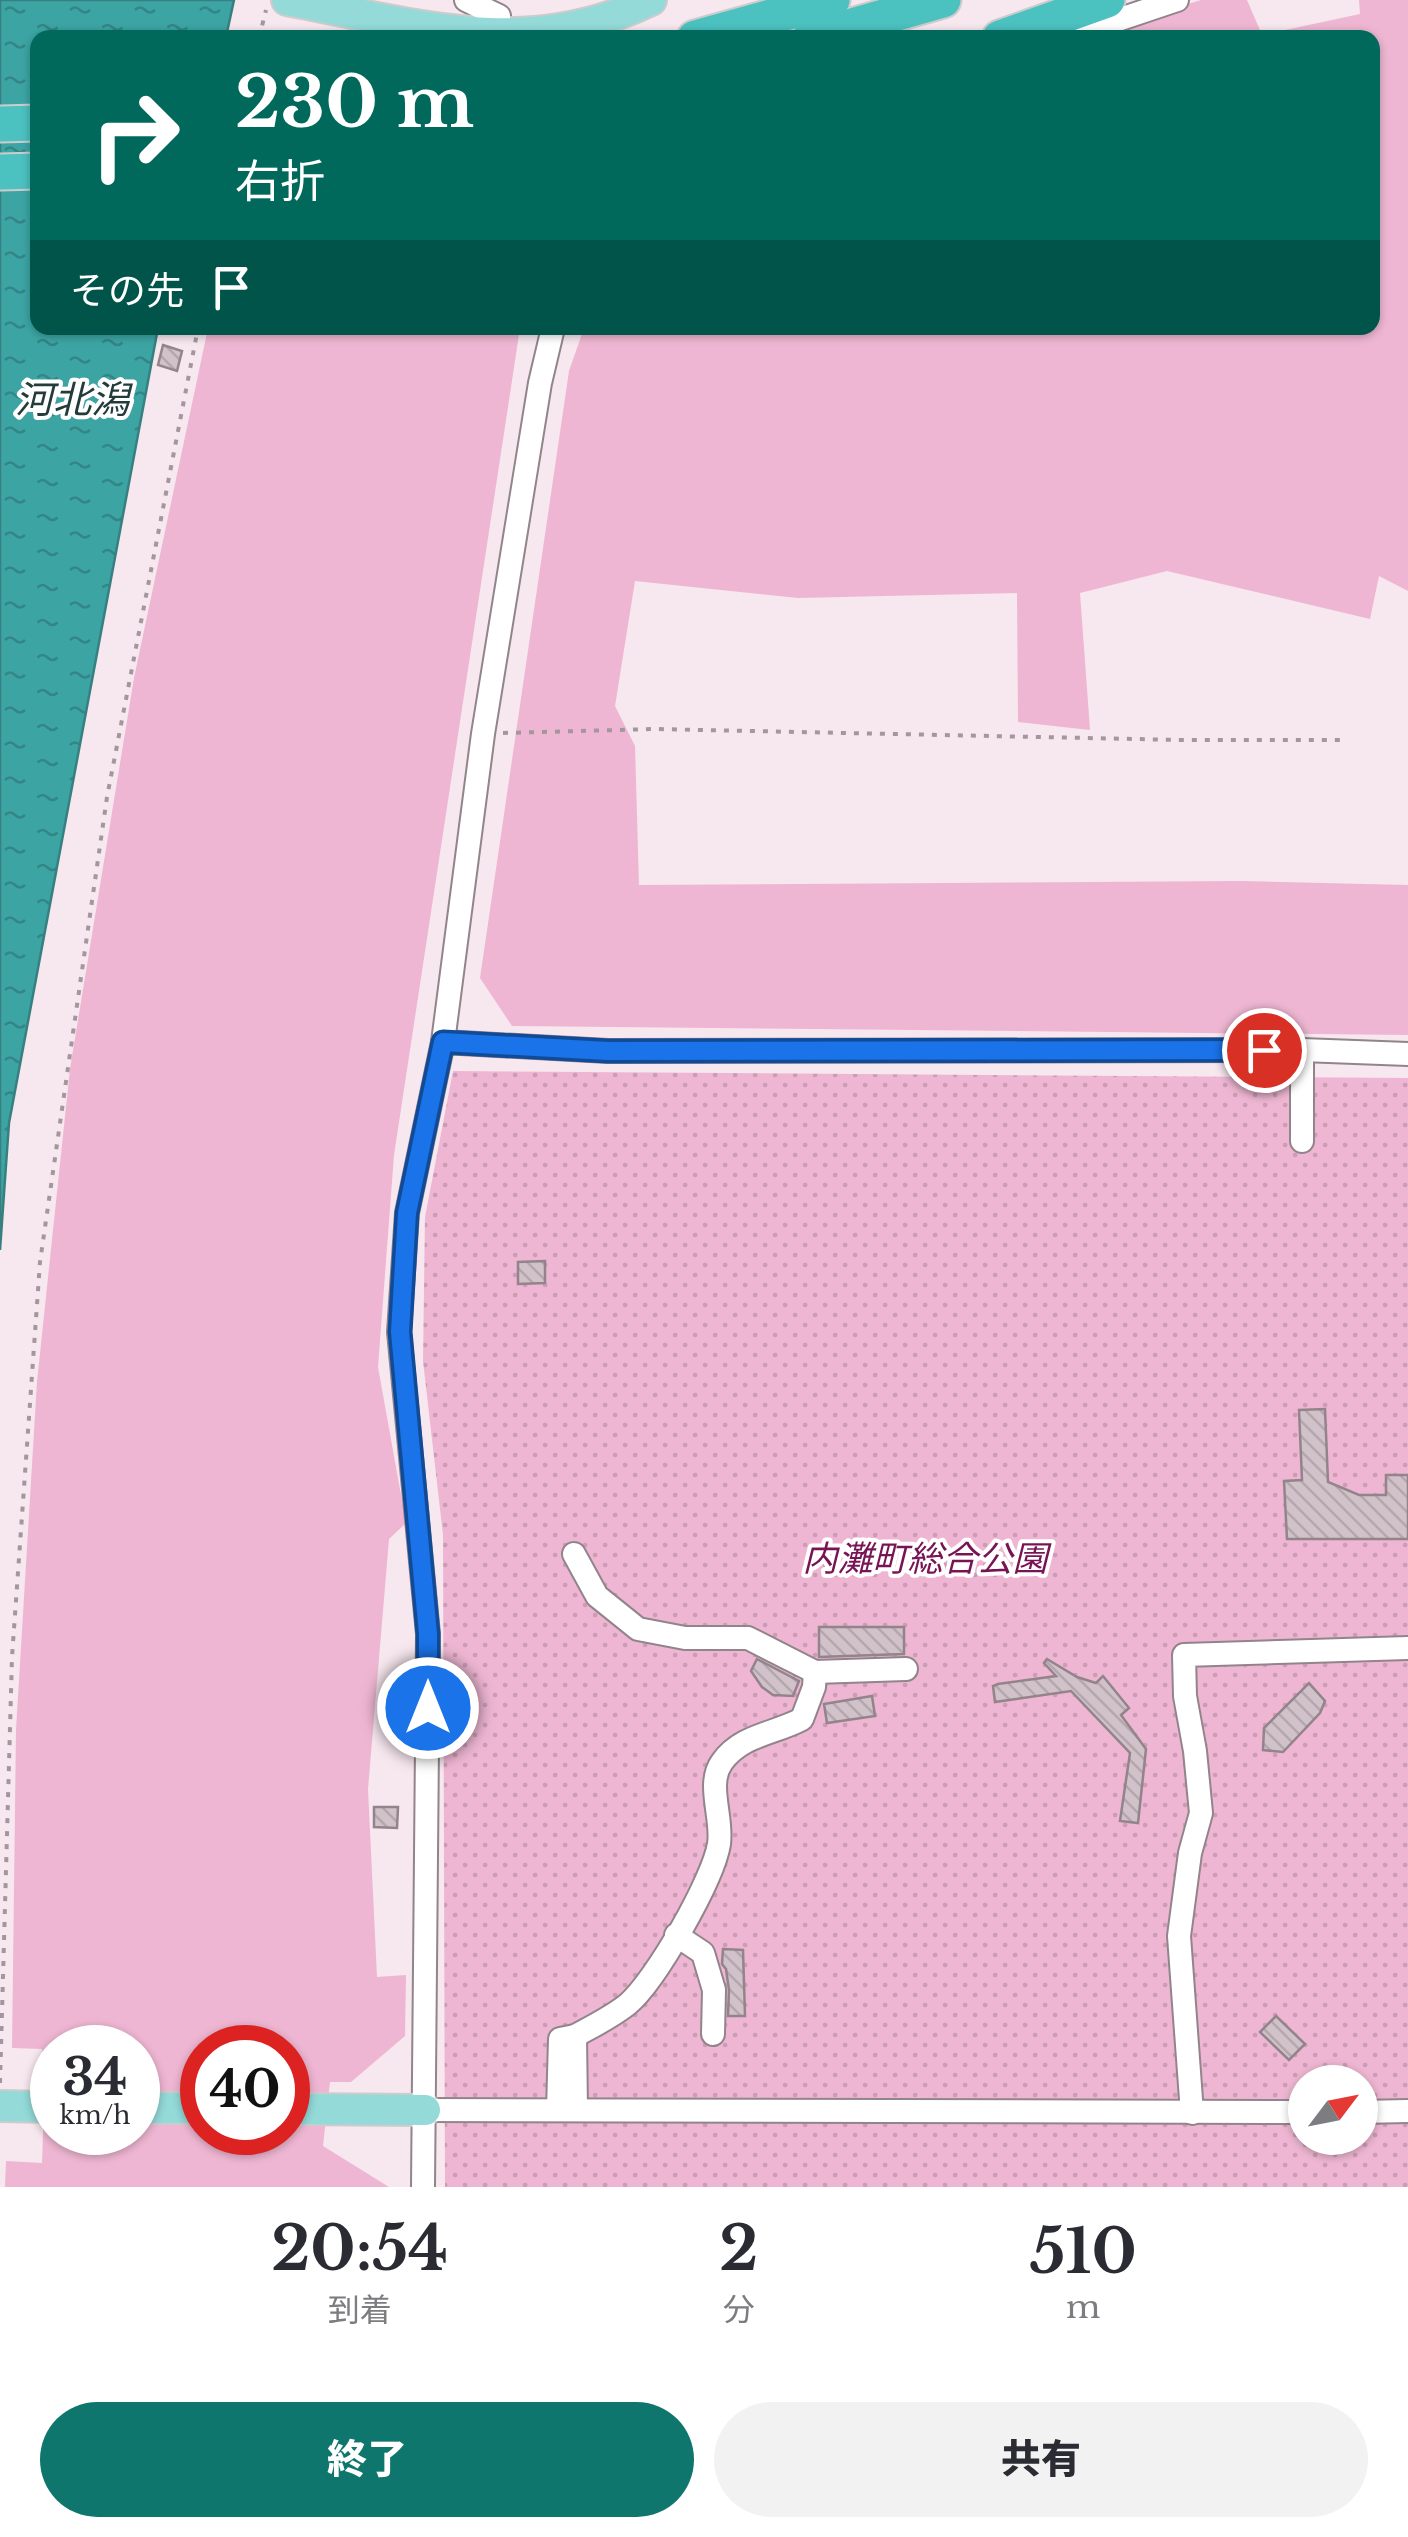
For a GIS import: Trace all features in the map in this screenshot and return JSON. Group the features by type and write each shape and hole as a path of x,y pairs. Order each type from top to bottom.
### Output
{"highway":[{"path":"724,30 832,0"},
{"path":"838,30 943,0"},
{"path":"1023,30 1107,0"},
{"path":"0,124 30,124"},
{"path":"0,172 30,171"}],"main road":[{"path":"287,0 435,30"},
{"path":"566,30 651,0"},
{"path":"444,30 499,16 551,30"},
{"path":"0,2106 30,2107"},
{"path":"310,2109 425,2110"}],"street":[{"path":"466,0 499,16"},
{"path":"1088,30 1177,0"},
{"path":"423,2187 428,1634 400,1332 407,1213 443,1042 484,734 551,335"},
{"path":"443,1042 608,1051 1302,1050 1408,1054"},
{"path":"1302,1050 1302,1141"},
{"path":"574,1554 597,1596 638,1629 685,1638 748,1638 815,1672 906,1670"},
{"path":"1192,2114 1179,1936 1190,1853 1200,1813 1195,1751 1184,1696 1184,1655 1408,1648"},
{"path":"567,2110 560,2039 575,2036 631,2001 697,1900 718,1849 721,1822 714,1788 719,1764 742,1741 784,1729 802,1719 814,1687 815,1672"},
{"path":"676,1935 703,1954 714,1990 712,2034"},
{"path":"425,2110 1288,2112"},
{"path":"1378,2112 1408,2111"}],"path":[{"path":"261,30 268,0"},
{"path":"0,2090 12,1657 40,1262 108,797 197,335"},
{"path":"484,734 655,729 1344,740"}],"green space":[{"path":"1201,0 1247,0 1260,30 1103,30"},
{"path":"1359,0 1408,0 1408,591 1379,576 1370,619 1167,571 1080,593 1090,730 1018,722 1017,593 798,598 635,581 615,706 635,746 639,885 1242,881 1408,885 1408,1035 512,1026 480,978 569,371 582,335 1380,335 1380,30 1285,30 1360,14"},
{"path":"207,335 519,335 394,1155 378,1367 406,1523 389,1539 368,1789 377,1977 406,1975 405,2036 351,2082 330,2082 323,2146 389,2187 5,2187 6,2161 42,2163 42,2155 160,2155 160,2025 30,2025 30,2049 12,2048 16,1730 37,1382 70,1069 134,678"},
{"name":"内灘町総合公園","path":"453,1071 1408,1078 1408,2187 445,2187 443,1535 423,1361 425,1217"}],"water":[{"name":"河北潟","path":"0,0 234,0 228,30 30,30 30,335 157,335 9,1123 0,1250"}],"building":[{"path":"163,345 182,351 177,371 158,365"},
{"path":"545,1261 545,1283 518,1284 518,1262"},
{"path":"1325,1409 1328,1482 1359,1495 1386,1495 1386,1475 1408,1475 1408,1539 1287,1539 1284,1481 1302,1480 1299,1410"},
{"path":"819,1627 904,1627 904,1654 819,1657"},
{"path":"757,1659 799,1681 793,1696 773,1695 762,1687 751,1671"},
{"path":"1047,1659 1096,1683 1103,1676 1129,1708 1121,1715 1146,1749 1138,1823 1120,1821 1130,1753 1071,1691 995,1702 993,1686 1056,1676 1044,1663"},
{"path":"1309,1683 1325,1701 1320,1713 1283,1752 1263,1750 1264,1728"},
{"path":"872,1696 875,1716 827,1723 824,1704"},
{"path":"374,1807 398,1807 397,1828 374,1827"},
{"path":"723,1949 743,1950 745,2016 728,2016"},
{"path":"1276,2016 1305,2044 1289,2060 1260,2032"}],"route":[{"path":"428,1708 428,1634 400,1332 407,1213 443,1042 608,1051 1264,1050"}]}
